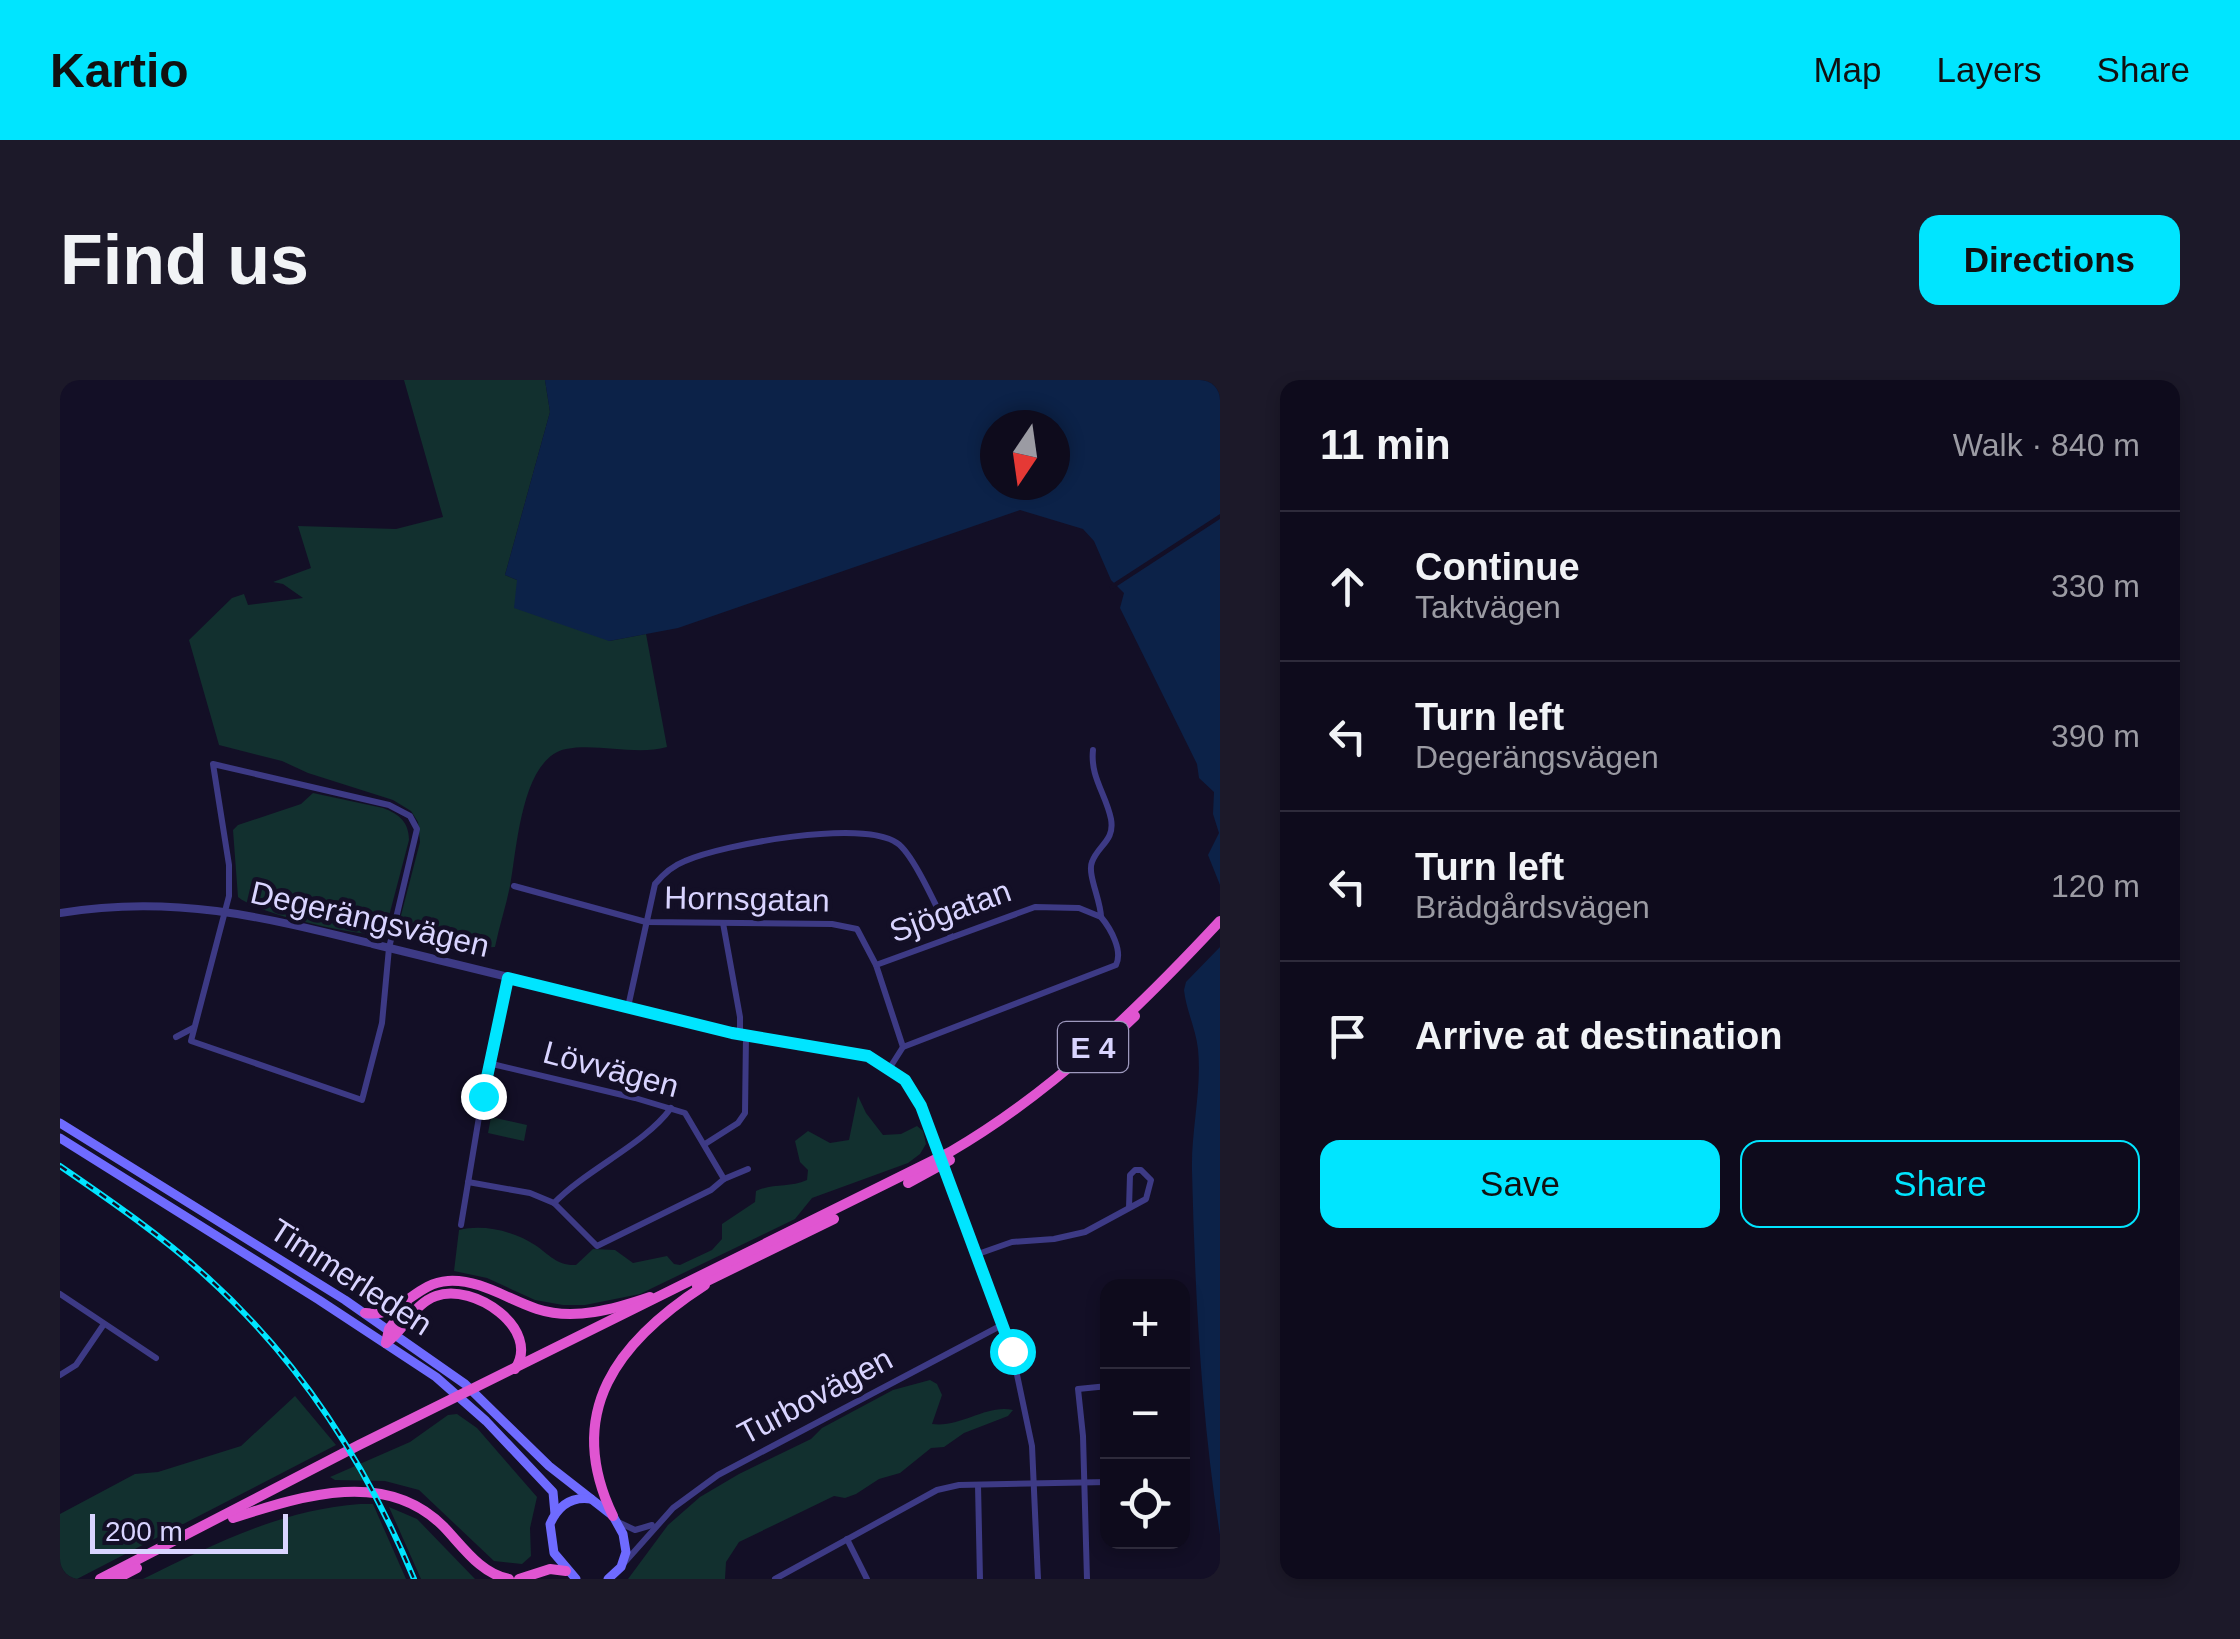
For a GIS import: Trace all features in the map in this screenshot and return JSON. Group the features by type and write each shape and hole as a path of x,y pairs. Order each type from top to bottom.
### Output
{"highway":[{"name":"E 4","path":"951,1155 1068,1068 1158,986 1219,922"},
{"name":"E 4","path":"100,1579 440,1409 733,1269 1006,1124 1135,1017 1220,930"},
{"name":"E 4","path":"494,1383 711,1271 937,1163"},
{"name":"E 4","path":"615,1518 599,1482 594,1449 595,1419 608,1379 628,1348 654,1321 733,1269"},
{"name":"E 4","path":"365,1313 389,1313 430,1285 462,1282 542,1310 576,1314 638,1301 711,1271"},
{"path":"394,1332 428,1300 447,1293 468,1294 497,1311 514,1330 522,1348 514,1370"},
{"path":"386,1343 414,1296"},
{"name":"E 4","path":"116,1579 340,1458"},
{"name":"E 4","path":"234,1518 309,1496 360,1491 393,1495 419,1506 488,1571 510,1579"},
{"path":"518,1579 550,1569 571,1575"}],"main road":[{"name":"Timmerleden","path":"60,1122 394,1332 465,1384 549,1466 615,1518"},
{"name":"Timmerleden","path":"60,1138 436,1378 486,1421 554,1492 550,1542 571,1575"},
{"path":"555,1514 570,1501 593,1500"},
{"path":"614,1575 626,1546 615,1518"}],"street":[{"path":"1038,1579 1034,1484 1024,1402 1002,1325 921,1106 905,1080 889,1068 903,1047 1116,966 1118,954 1108,925 1101,917 1102,902 1092,875 1092,862 1111,833 1110,817 1091,767 1093,750"},
{"path":"214,764 388,805 410,816 417,829 414,850 389,948 382,1023 362,1100 191,1041 225,911 229,865 214,764"},
{"path":"628,1007 655,884 664,872 685,860 780,838 882,836 904,848 951,936"},
{"name":"Hornsgatan","path":"514,886 646,922 846,925 858,929 876,965 903,1047"},
{"name":"Degerängsvägen","path":"60,916 73,911 140,904 225,911 743,1035 868,1056 889,1068"},
{"name":"Sjögatan","path":"876,965 1035,907 1079,908 1101,917"},
{"path":"704,1144 738,1123 746,1113 743,1035 724,923"},
{"path":"461,1225 488,1064 508,978"},
{"path":"176,1037 194,1027"},
{"name":"Lövvägen","path":"488,1064 685,1113 724,1179"},
{"path":"554,1202 671,1108"},
{"path":"468,1182 530,1193 554,1202 596,1246 748,1169"},
{"path":"978,1254 1012,1242 1072,1237 1129,1208 1148,1196 1152,1180 1141,1170 1130,1175 1129,1208"},
{"path":"60,1294 156,1358"},
{"path":"60,1374 76,1365 104,1324"},
{"name":"Turbovägen","path":"614,1575 658,1522 718,1476 1002,1325"},
{"path":"1087,1579 1078,1389 1100,1387"},
{"path":"775,1579 938,1490 978,1485 1100,1483"},
{"path":"978,1485 980,1579"},
{"path":"615,1518 638,1530 658,1522"},
{"path":"847,1538 867,1579"}],"green space":[{"path":"404,380 545,380 550,412 505,575 609,641 646,634 667,747 566,749 551,756 539,769 524,807 495,947 462,949 399,923 420,842 418,822 411,811 393,800 282,761 219,745 189,640 232,598 244,594 248,605 303,598 273,582 311,568 298,526 396,529 443,517"},
{"path":"313,793 383,808 405,824 409,840 384,935 308,923 266,911 238,897 233,830 301,804"},
{"path":"858,1096 883,1135 901,1134 917,1126 923,1131 926,1144 920,1154 908,1163 812,1198 795,1219 640,1294 585,1305 563,1305 535,1300 487,1278 454,1271 459,1230 478,1228 517,1236 569,1265 576,1265 593,1249 615,1250 633,1263 667,1256 680,1265 712,1250 722,1239 722,1224 755,1202 756,1191 807,1180 808,1170 800,1162 795,1141 808,1131 830,1143 849,1140"},
{"path":"491,1117 527,1125 524,1141 488,1133"},
{"path":"930,1380 942,1395 932,1424 953,1423 993,1410 1013,1410 944,1447 931,1448 900,1473 879,1479 845,1498 834,1496 739,1542 726,1562 725,1579 628,1579 668,1525 700,1497 811,1439 822,1428 893,1390"},
{"path":"295,1396 336,1445 77,1579 60,1579 60,1514 135,1474 158,1472 241,1446"},
{"path":"457,1414 477,1428 537,1497 530,1528 531,1556 522,1564 494,1561 419,1490 385,1481 330,1477 410,1442 448,1415"},
{"path":"373,1504 406,1579 143,1579 222,1541 275,1521"},
{"path":"389,1507 417,1519 475,1579 421,1579"}],"water":[{"path":"545,380 1220,380 1220,885 1208,855 1219,833 1213,814 1214,792 1199,778 1197,764 1120,608 1124,593 1111,580 1094,541 1083,529 1020,510 678,628 609,641 514,608 517,580 505,575 550,412"},
{"path":"1220,947 1220,1535 1204,1399 1195,1262 1192,1156 1198,1049 1184,990 1186,982"}],"pier":[{"path":"1220,514 1220,519 1111,590 1109,586"}],"railway":[{"path":"60,1166 190,1262 272,1343 352,1455 414,1579"}],"route":[{"path":"483,1096 508,978 732,1033 841,1050 879,1061 905,1080 921,1106 1012,1351"}]}
